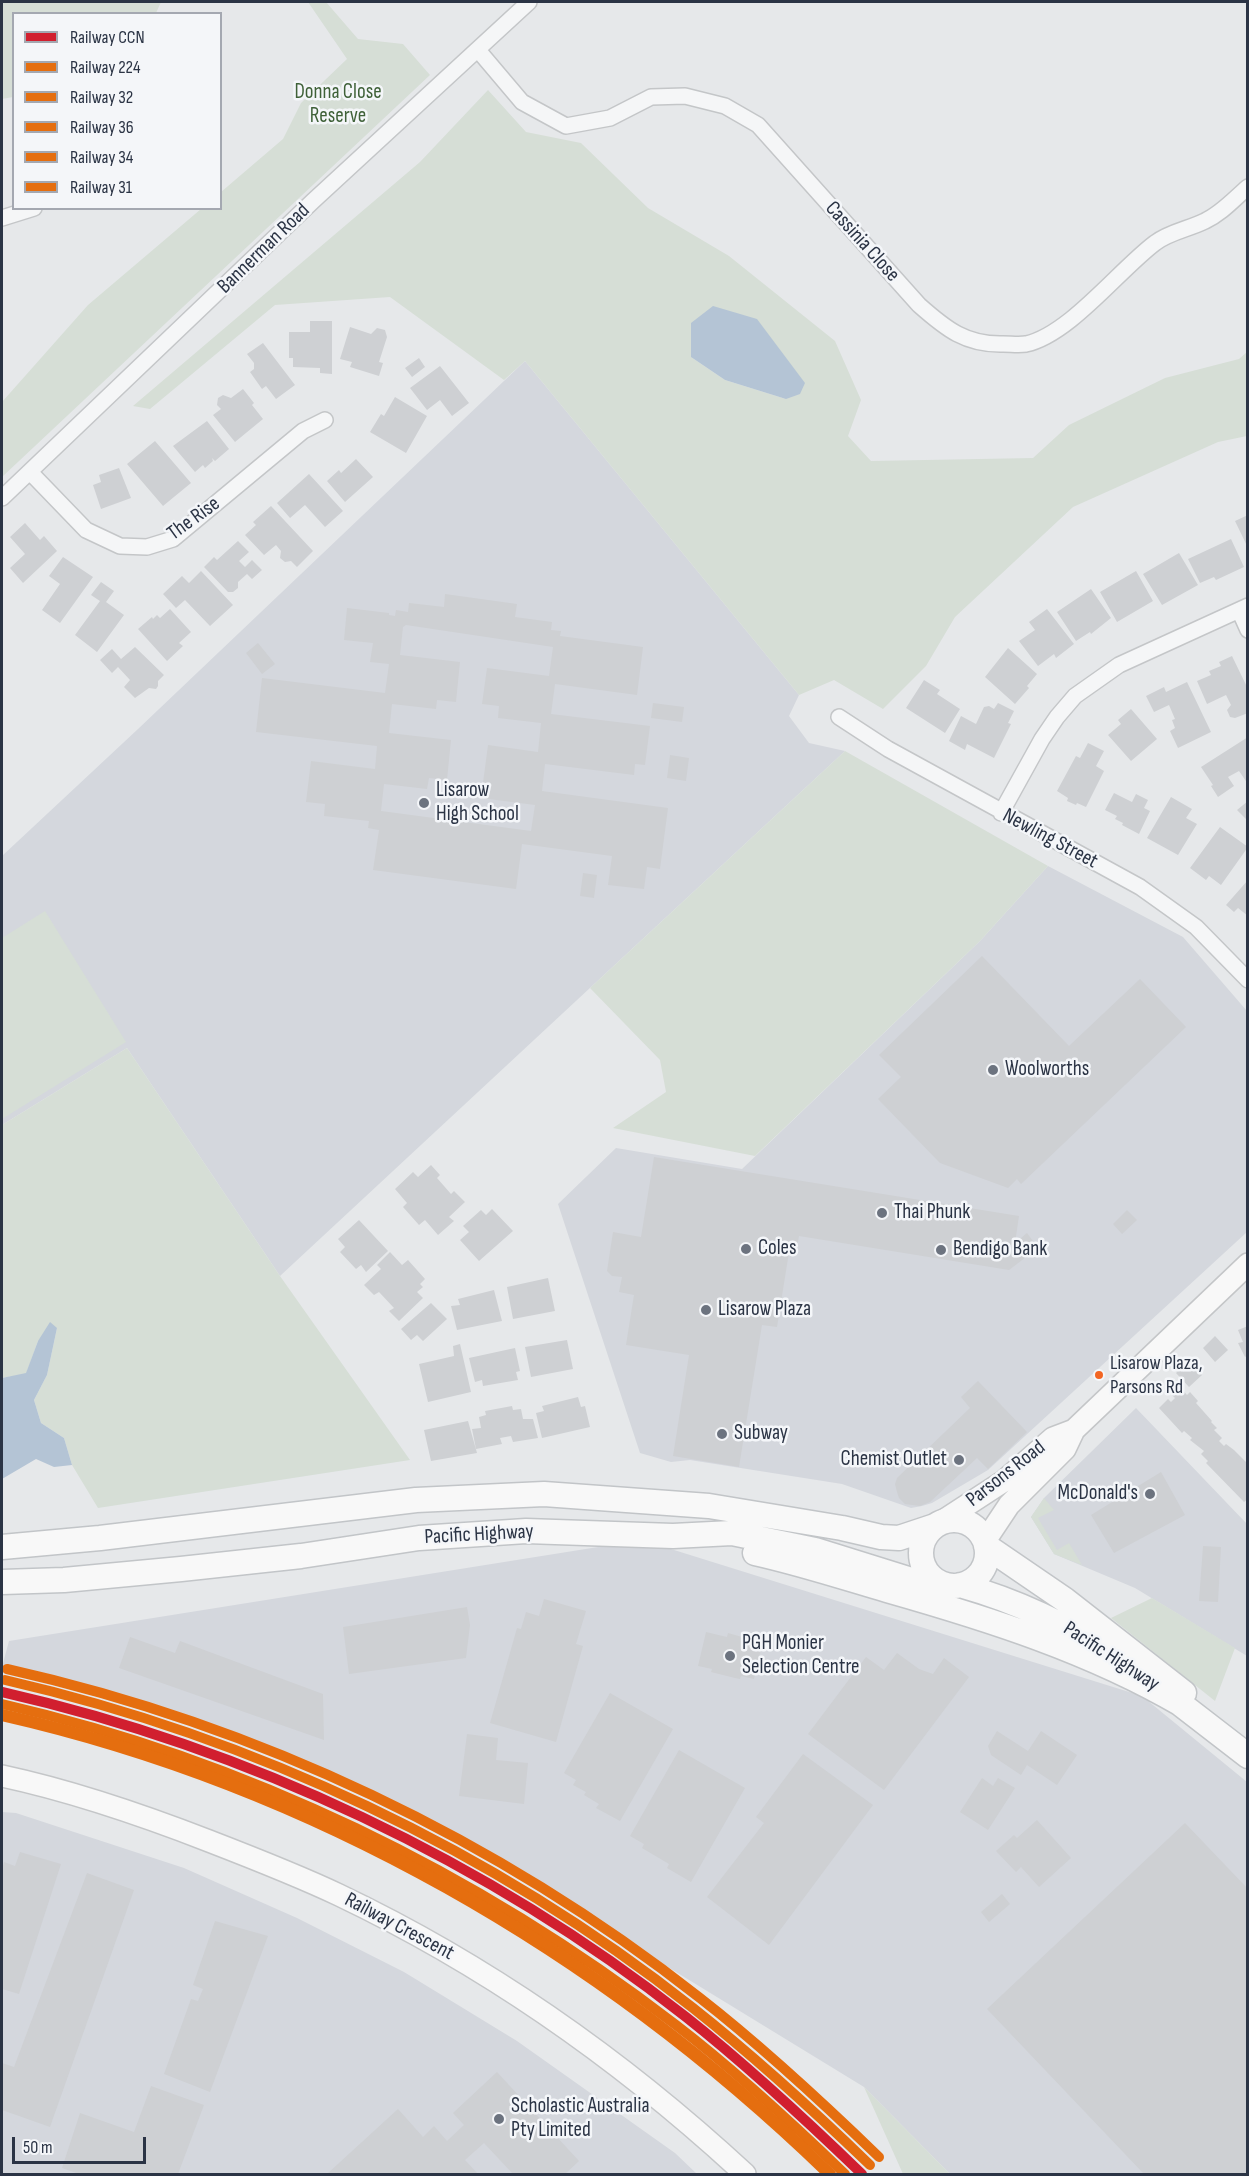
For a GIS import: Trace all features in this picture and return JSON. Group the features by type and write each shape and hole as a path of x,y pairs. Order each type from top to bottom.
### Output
{"main road":[{"name":"Parsons Road","path":"986,1544 1008,1505 1065,1449 1074,1430 1248,1264"},
{"name":"Parsons Road","path":"938,1524 1004,1481 1053,1438 1074,1430"},
{"name":"Pacific Highway","path":"2,1547 111,1537 416,1500 544,1494 708,1506 842,1528 881,1537 899,1538 938,1524"},
{"path":"956,1520 970,1524 982,1534 986,1544 986,1561 979,1574 967,1583 956,1585 935,1580 928,1574 921,1557 924,1539 938,1524 956,1520"},
{"name":"Pacific Highway","path":"2,1582 64,1580 181,1569 301,1556 419,1538 526,1530 673,1536 732,1533 816,1550 924,1584 956,1585 1019,1605 1070,1629 1130,1666 1248,1756"},
{"path":"673,1536 776,1558 1018,1630 1118,1671 1181,1704"},
{"name":"Pacific Highway","path":"986,1544 1065,1600 1248,1742"},
{"name":"Railway Crescent","path":"2,1776 91,1800 163,1824 282,1870 388,1920 485,1975 582,2039 688,2125 745,2175"}],"street":[{"name":"Bannerman Road","path":"2,498 314,201 529,2"},
{"name":"Cassinia Close","path":"478,50 522,102 566,126 610,118 651,97 685,96 725,106 734,111 758,125 919,305 940,324 961,338 992,344 1027,344 1057,330 1090,303 1156,241 1222,211 1248,187"},
{"path":"2,218 28,210"},
{"name":"The Rise","path":"30,472 86,530 120,546 147,547 173,539 303,431 326,420"},
{"path":"1001,813 1047,732 1075,696 1119,666 1243,608 1248,630"},
{"name":"Newling Street","path":"839,717 888,749 1001,813 1140,887 1196,927 1248,980"}],"shaded area":[{"name":"Lisarow High School","path":"525,361 799,695 789,716 809,743 845,751 280,1276 127,1048 2,1125 2,856"},
{"path":"1048,866 1183,937 1247,1011 1247,1232 988,1470 932,1503 911,1508 842,1484 690,1460 671,1462 640,1453 558,1204 616,1148 742,1169 980,941"},
{"path":"1136,1408 1247,1524 1247,1656 1135,1588 1054,1554 1031,1517 1044,1498"},
{"path":"642,1540 1142,1696 1247,1782 1247,2174 950,2174 864,2087 403,1805 197,1725 2,1667 9,1641"},
{"path":"2,1812 16,1813 184,1868 297,1918 404,1972 517,2041 675,2153 697,2174 2,2174"}],"green space":[{"path":"2,2 161,2 156,12 12,12 12,97 2,99"},
{"name":"Donna Close Reserve","path":"308,2 326,2 358,39 403,44 430,75 2,477 2,402 88,305 200,210 222,210 222,191 283,139 301,103 347,59"},
{"path":"488,90 526,132 581,143 648,208 729,256 835,341 861,400 848,436 871,461 1033,458 1069,425 1165,378 1239,359 1247,352 1247,436 1218,442 1073,507 955,617 926,666 883,709 834,680 799,695 525,361 504,380 390,297 275,305 150,409 133,406 420,162","holes":["691,357 786,399 725,380"]},
{"path":"845,751 1048,866 980,941 755,1156 613,1128 666,1092 660,1060 590,988"},
{"path":"45,911 126,1042 2,1119 2,938"},
{"path":"127,1048 280,1276 410,1460 98,1508 72,1465 64,1438 41,1423 34,1400 47,1375 57,1328 38,1341 26,1374 2,1378 2,1125"},
{"path":"1044,1498 1054,1510 1038,1518 1057,1550 1069,1543 1082,1565 1054,1554 1031,1517"},
{"path":"1152,1598 1235,1648 1215,1701 1111,1618"},
{"path":"864,2087 950,2174 903,2174"}],"water":[{"path":"713,306 757,319 805,383 800,394 786,399 725,380 691,357 691,323"},
{"path":"50,1322 57,1328 47,1375 34,1400 41,1423 64,1438 72,1465 54,1467 36,1459 2,1479 2,1378 26,1373 38,1341"}],"building":[{"path":"310,321 332,321 332,374 320,373 320,368 293,367 293,358 289,358 289,332 310,332"},
{"path":"350,327 371,334 377,328 385,330 387,337 379,362 383,363 379,376 350,367 352,362 340,359"},
{"path":"263,343 295,385 276,399 266,386 262,389 250,372 254,369 254,363 247,354"},
{"path":"419,358 425,367 412,377 405,368"},
{"path":"440,366 469,403 452,416 440,400 427,410 410,388"},
{"path":"243,389 263,419 235,442 213,415 221,409 217,405 218,398 223,395 231,398"},
{"path":"395,397 427,416 406,453 370,432 381,414 384,416"},
{"path":"207,421 229,449 215,461 212,458 213,461 205,468 203,465 195,472 173,446"},
{"path":"155,441 191,483 163,506 127,464"},
{"path":"356,459 373,477 345,502 327,481 339,470 341,473"},
{"path":"119,468 131,498 101,509 93,485 101,482 99,475"},
{"path":"309,474 343,511 325,527 305,505 290,518 277,503"},
{"path":"271,506 313,551 297,567 291,561 285,562 280,558 281,551 276,545 264,555 245,535 256,525 253,522"},
{"path":"1248,515 1248,548 1235,521"},
{"path":"25,523 40,540 44,536 57,551 23,583 10,568 25,554 10,537"},
{"path":"1231,539 1244,567 1216,580 1214,577 1200,583 1188,559"},
{"path":"238,541 249,552 239,561 245,567 252,560 262,570 252,579 247,574 238,582 238,588 233,592 228,592 204,567 214,557 217,560"},
{"path":"1179,553 1198,585 1162,605 1143,574"},
{"path":"63,557 93,577 60,623 42,610 60,584 49,576"},
{"path":"201,571 233,605 210,626 185,600 176,608 163,594 182,576 189,583"},
{"path":"1136,571 1153,601 1117,622 1100,592"},
{"path":"101,582 114,591 106,602 124,615 97,652 75,635 100,601 91,595"},
{"path":"1091,589 1111,618 1091,634 1090,632 1076,641 1057,612"},
{"path":"445,594 517,604 515,617 552,622 551,630 561,631 560,636 643,647 637,695 555,684 551,714 650,726 645,765 635,764 634,775 545,764 542,791 668,808 660,869 647,867 644,889 608,885 612,856 522,844 516,889 373,870 379,830 368,828 369,821 324,816 325,804 306,802 311,761 375,769 377,746 256,732 262,678 385,693 389,664 370,662 373,643 344,640 347,608 389,613 395,616 396,610 408,612 409,603 444,607","holes":["406,625 553,647 549,676 487,668 482,704 499,706 498,718 541,723 538,752 488,745 481,798 535,805 531,831 381,811 384,784 427,789 429,778 447,780 451,740 389,733 392,704 436,709 437,700 456,702 460,662 400,655 403,627"]},
{"path":"170,609 191,632 179,643 183,646 167,661 138,629 152,617 153,619 157,615 160,618"},
{"path":"1047,609 1074,644 1056,658 1054,654 1038,666 1019,641 1035,630 1029,622"},
{"path":"258,643 275,664 262,674 246,653"},
{"path":"135,647 164,675 158,681 156,689 149,688 135,698 124,687 130,680 118,667 112,673 100,660 112,649 121,659"},
{"path":"1008,648 1037,674 1027,686 1029,688 1015,704 985,677"},
{"path":"1232,656 1248,689 1248,713 1235,718 1230,717 1227,710 1231,705 1226,695 1207,704 1197,681 1211,675 1209,671 1221,666 1219,662"},
{"path":"924,680 940,690 937,694 960,709 945,733 906,708"},
{"path":"1187,682 1211,732 1178,748 1170,731 1175,728 1172,720 1175,719 1169,705 1154,712 1146,696 1164,687 1166,692"},
{"path":"653,703 684,707 682,722 651,718"},
{"path":"998,703 1014,711 1008,723 1011,724 994,758 967,744 965,750 949,741 961,716 976,724 984,707 989,706 994,709"},
{"path":"1131,709 1157,739 1131,761 1108,735 1121,724 1118,720"},
{"path":"1248,737 1248,784 1239,771 1228,777 1234,786 1218,797 1201,767"},
{"path":"1088,743 1104,751 1096,766 1104,771 1086,807 1067,801 1068,798 1057,791 1076,756 1080,758"},
{"path":"670,755 689,758 686,781 667,778"},
{"path":"1114,793 1132,802 1136,794 1148,800 1144,808 1150,811 1139,834 1122,825 1123,823 1115,819 1117,816 1105,810"},
{"path":"1171,797 1192,809 1186,818 1197,824 1178,855 1147,838"},
{"path":"1248,801 1248,821 1237,810"},
{"path":"1220,827 1248,847 1221,885 1209,876 1206,880 1190,868"},
{"path":"583,873 597,875 594,898 580,896"},
{"path":"1248,880 1248,916 1238,908 1234,912 1226,905"},
{"name":"Woolworths","path":"982,956 1069,1046 1140,979 1186,1027 1021,1184 1017,1179 1008,1188 940,1163 878,1099 901,1077 879,1055"},
{"name":"Lisarow Plaza","path":"654,1157 1019,1216 1015,1243 1027,1233 1038,1248 1009,1270 799,1236 797,1247 790,1246 777,1327 762,1325 739,1467 673,1456 689,1355 626,1345 634,1295 619,1292 622,1277 612,1276 607,1271 613,1232 641,1237"},
{"path":"431,1165 440,1175 437,1178 451,1194 454,1191 465,1202 449,1217 454,1221 438,1235 425,1220 419,1225 403,1207 407,1203 395,1189 413,1172 418,1177"},
{"path":"492,1209 513,1231 479,1261 460,1240 469,1232 463,1226 481,1210 486,1215"},
{"path":"1127,1210 1137,1220 1122,1234 1113,1224"},
{"path":"359,1220 388,1251 366,1272 361,1265 356,1269 340,1252 345,1247 338,1239"},
{"path":"390,1252 402,1265 408,1260 425,1279 420,1284 423,1287 417,1292 423,1298 399,1321 389,1311 394,1308 379,1292 374,1295 364,1285 381,1269 377,1265"},
{"path":"548,1278 555,1311 513,1319 507,1287"},
{"path":"494,1290 502,1321 457,1330 451,1306 460,1305 458,1299"},
{"path":"431,1303 447,1319 423,1341 417,1335 411,1340 401,1329"},
{"path":"1248,1326 1248,1355 1245,1357 1238,1343 1243,1342 1238,1330"},
{"path":"1215,1336 1228,1350 1215,1362 1203,1348"},
{"path":"567,1340 573,1369 531,1377 525,1347"},
{"path":"460,1344 471,1392 428,1402 419,1364 454,1356 453,1346"},
{"path":"515,1348 520,1371 516,1372 518,1380 483,1386 482,1380 475,1382 469,1358"},
{"path":"1189,1361 1202,1375 1189,1387 1176,1373"},
{"path":"978,1381 1027,1432 988,1469 977,1458 930,1502 920,1506 905,1504 897,1492 895,1484 897,1478 970,1408 961,1397"},
{"path":"1180,1387 1187,1395 1190,1392 1198,1401 1196,1403 1217,1428 1214,1430 1222,1438 1219,1441 1234,1450 1248,1464 1248,1499 1244,1502 1206,1463 1208,1461 1201,1454 1204,1451 1190,1440 1192,1438 1184,1431 1182,1433 1159,1408 1168,1399 1171,1402 1175,1398 1172,1395"},
{"path":"578,1397 581,1407 585,1406 590,1427 542,1438 536,1413 544,1411 542,1406"},
{"path":"512,1406 513,1410 521,1409 523,1419 533,1419 538,1438 513,1442 511,1436 500,1438 502,1444 476,1449 472,1429 481,1428 479,1417 486,1415 485,1411"},
{"path":"468,1421 477,1453 431,1461 424,1430"},
{"name":"McDonald's","path":"1161,1472 1185,1515 1114,1553 1091,1515"},
{"path":"1203,1546 1221,1547 1218,1602 1199,1601"},
{"path":"544,1599 586,1611 576,1644 583,1646 556,1742 490,1723 517,1628 521,1629 526,1612 539,1616"},
{"path":"467,1607 470,1625 466,1658 349,1674 343,1627"},
{"name":"PGH Monier Selection Centre","path":"706,1632 727,1637 728,1633 742,1637 741,1640 762,1645 754,1679 741,1676 740,1679 735,1678 698,1666"},
{"path":"130,1637 175,1653 180,1641 323,1694 324,1740 119,1668"},
{"path":"897,1653 919,1669 933,1674 944,1658 969,1677 884,1790 808,1734 866,1657 884,1670"},
{"path":"610,1693 673,1729 620,1821 596,1808 599,1804 584,1795 586,1792 573,1785 576,1780 564,1773"},
{"path":"997,1731 1028,1751 1041,1731 1077,1755 1057,1785 1027,1765 1021,1775 991,1755 988,1746"},
{"path":"467,1734 498,1738 496,1760 528,1763 524,1804 459,1796"},
{"path":"679,1750 745,1788 691,1882 667,1868 669,1864 642,1848 644,1844 630,1836"},
{"path":"803,1754 873,1805 769,1945 707,1897 764,1823 756,1817"},
{"path":"982,1778 993,1786 998,1778 1015,1788 988,1830 960,1812"},
{"path":"1037,1820 1071,1858 1039,1887 1021,1867 1016,1872 996,1851 1014,1835 1017,1838"},
{"path":"1185,1823 1248,1889 1248,2174 1144,2174 987,2009"},
{"path":"20,1852 61,1864 19,1994 2,1989 2,1869 4,1862 15,1866"},
{"path":"87,1873 134,1890 50,2127 2,2110 2,2063 14,2067"},
{"path":"1002,1894 1010,1904 989,1922 981,1912"},
{"path":"215,1921 268,1936 210,2092 164,2074 191,1999 198,2001 203,1989 193,1985"},
{"name":"Scholastic Australia Pty Limited","path":"497,2072 579,2161 565,2174 513,2174 484,2143 465,2160 478,2174 327,2174 398,2109 423,2137 434,2126 447,2141 464,2125 453,2113"},
{"path":"151,2086 204,2105 178,2174 79,2174 62,2168 80,2113 134,2132"}],"rail line":[{"name":"34","path":"7,1669 100,1693 192,1722 283,1756 372,1795 458,1839 542,1887 622,1941 700,1998 791,2075 879,2157"},
{"name":"32","path":"5,1680 98,1704 189,1733 279,1767 367,1806 453,1850 536,1898 616,1951 693,2008 783,2084 870,2165"},
{"name":"CCN","path":"2,1692 94,1716 185,1744 274,1778 362,1817 447,1860 530,1908 610,1961 686,2017 776,2093 862,2174"},
{"name":"224","path":"2,1704 93,1728 182,1756 270,1790 356,1828 440,1871 521,1918 600,1970 676,2025 763,2097 845,2174"},
{"name":"31","path":"2,1714 118,1745 232,1784 342,1831 449,1886 551,1948 649,2017 743,2093 831,2174"},
{"name":"36","path":"2,1716 118,1747 230,1786 340,1834 446,1888 548,1950 646,2019 740,2093 828,2174"}],"place":[{"name":"Lisarow High School","path":"424,803"},
{"name":"Woolworths","path":"993,1070"},
{"name":"Thai Phunk","path":"882,1213"},
{"name":"Coles","path":"746,1249"},
{"name":"Bendigo Bank","path":"941,1250"},
{"name":"Lisarow Plaza","path":"706,1310"},
{"name":"Lisarow Plaza, Parsons Rd","path":"1099,1375"},
{"name":"Subway","path":"722,1434"},
{"name":"Chemist Outlet","path":"959,1460"},
{"name":"McDonald's","path":"1150,1494"},
{"name":"PGH Monier Selection Centre","path":"730,1656"},
{"name":"Scholastic Australia Pty Limited","path":"499,2119"}]}
